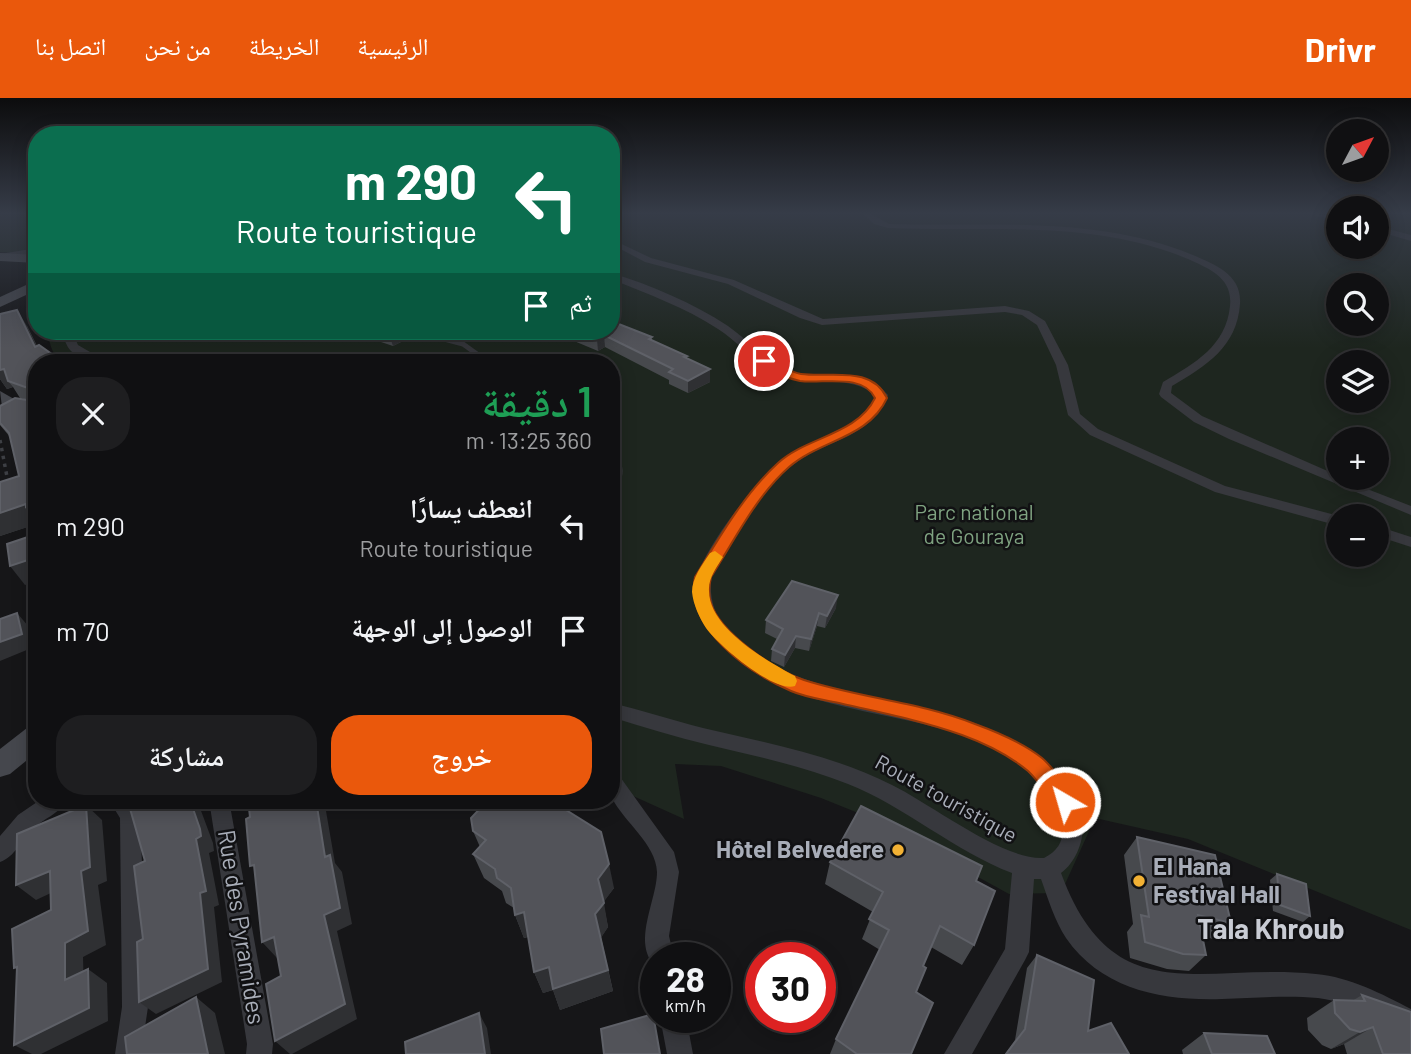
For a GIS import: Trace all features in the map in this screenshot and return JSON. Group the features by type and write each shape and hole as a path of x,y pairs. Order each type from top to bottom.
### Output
{"main road":[{"path":"0,303 28,289"},
{"path":"0,396 8,403 28,408"},
{"path":"0,765 28,743"}],"street":[{"path":"645,259 731,282 822,322 1005,309 1025,313 1041,323 1062,365 1074,415 1079,422 1116,444 1220,489 1326,518"},
{"path":"1193,259 1231,279 1234,285 1235,316 1218,351 1167,384 1165,394 1198,419 1233,436 1411,511"},
{"path":"620,280 710,319 784,373 812,378 855,378 869,383 882,395 874,413 854,427 805,451 774,474 752,501 703,577 700,591 703,605 713,625 733,645 754,662 797,686 917,713 969,730 1036,765 1065,802 1073,820 1067,851 1055,865 1036,866"},
{"path":"70,340 78,351 89,354"},
{"path":"1389,535 1411,542"},
{"name":"Route touristique","path":"620,712 675,729 814,761 861,777 1010,862 1036,866"},
{"path":"620,792 663,852 668,872 657,936 658,942"},
{"path":"0,852 24,821 42,809"},
{"path":"125,809 130,816 135,1007 128,1054"},
{"name":"Rue des Pyramides","path":"221,809 260,1044 259,1054"},
{"path":"1036,866 1075,930 1098,957 1128,978 1169,986 1319,986 1380,1006 1411,1023"},
{"path":"957,1054 1017,952 1036,866"},
{"path":"676,1033 681,1054"}],"lane":[{"path":"448,340 463,344 477,354"}],"path":[{"path":"0,440 3,477 13,489"}],"green space":[{"name":"Parc national de Gouraya","path":"620,259 1411,259 1411,930 1188,839 1095,818 1061,893 1009,894 978,877 930,842 821,798 721,766 675,764 684,819 620,790 620,354 54,353 50,340 620,340"}],"building":[{"path":"17,310 28,333 28,340 32,340 35,347 39,345 52,354 28,354 28,388 8,381 4,369 0,370 0,314"},
{"path":"620,325 652,337 649,339 710,369 688,381 669,372 673,369 614,340 620,340"},
{"path":"28,388 28,506 26,504 0,513 0,482 19,476 9,433 0,423 0,406 15,398 27,400"},
{"path":"28,537 28,560 10,566 7,544"},
{"path":"792,581 838,595 827,616 819,613 811,639 796,636 785,655 772,649 783,629 766,620"},
{"path":"17,613 22,634 0,642 0,619"},
{"path":"861,806 982,866 976,881 995,891 974,945 940,926 923,966 926,968 916,992 933,1003 911,1054 857,1054 836,1039 889,930 869,919 883,892 830,862"},
{"path":"76,809 86,809 90,867 81,871 88,931 65,943 65,980 88,969 89,1008 14,1045 17,967 14,968 12,929 51,910 50,871 16,885 17,834"},
{"path":"130,809 193,809 201,836 196,839 206,891 200,893 208,969 139,1002 137,942 143,939 134,866 145,861"},
{"path":"249,809 317,809 325,857 330,855 340,908 324,915 345,1004 275,1041 266,984 281,976 274,937 262,942 254,865 250,866 246,819 250,817"},
{"path":"480,809 564,809 601,832 609,864 598,879 604,903 595,914 608,970 553,989 549,967 534,972 524,912 515,915 511,888 497,878 495,869 473,854 486,840 473,831 471,818"},
{"path":"1137,837 1215,855 1231,923 1198,915 1206,955 1183,954 1145,942 1141,915 1149,917"},
{"path":"1277,874 1306,884 1310,916 1280,905"},
{"path":"1037,955 1094,980 1088,1031 1111,1023 1129,1054 1006,1054 1025,1029"},
{"path":"1362,995 1411,1012 1411,1054 1383,1054 1373,1027 1360,1032 1350,1029 1335,1013 1334,1000 1365,1001"},
{"path":"196,997 208,1054 127,1054 125,1037"},
{"path":"479,1013 485,1054 406,1054 405,1042"},
{"path":"640,1018 640,1033 656,1033 660,1054 604,1054 601,1029"},
{"path":"1204,1033 1267,1036 1275,1054 1212,1054"}],"slow traffic":[{"path":"715,557 703,577 700,591 703,605 713,625 754,662 788,681"}],"place":[{"name":"Hôtel Belvedere","path":"898,850"},
{"name":"El Hana Festival Hall","path":"1139,881"}],"district":[{"name":"Tala Khroub","path":"1271,929"}],"route":[{"path":"764,361 784,373 801,377 846,377 862,380 882,395 874,413 854,427 783,465 752,501 703,577 700,591 703,605 713,625 754,662 797,686 917,713 969,730 1006,747 1036,765 1065,802"}]}
